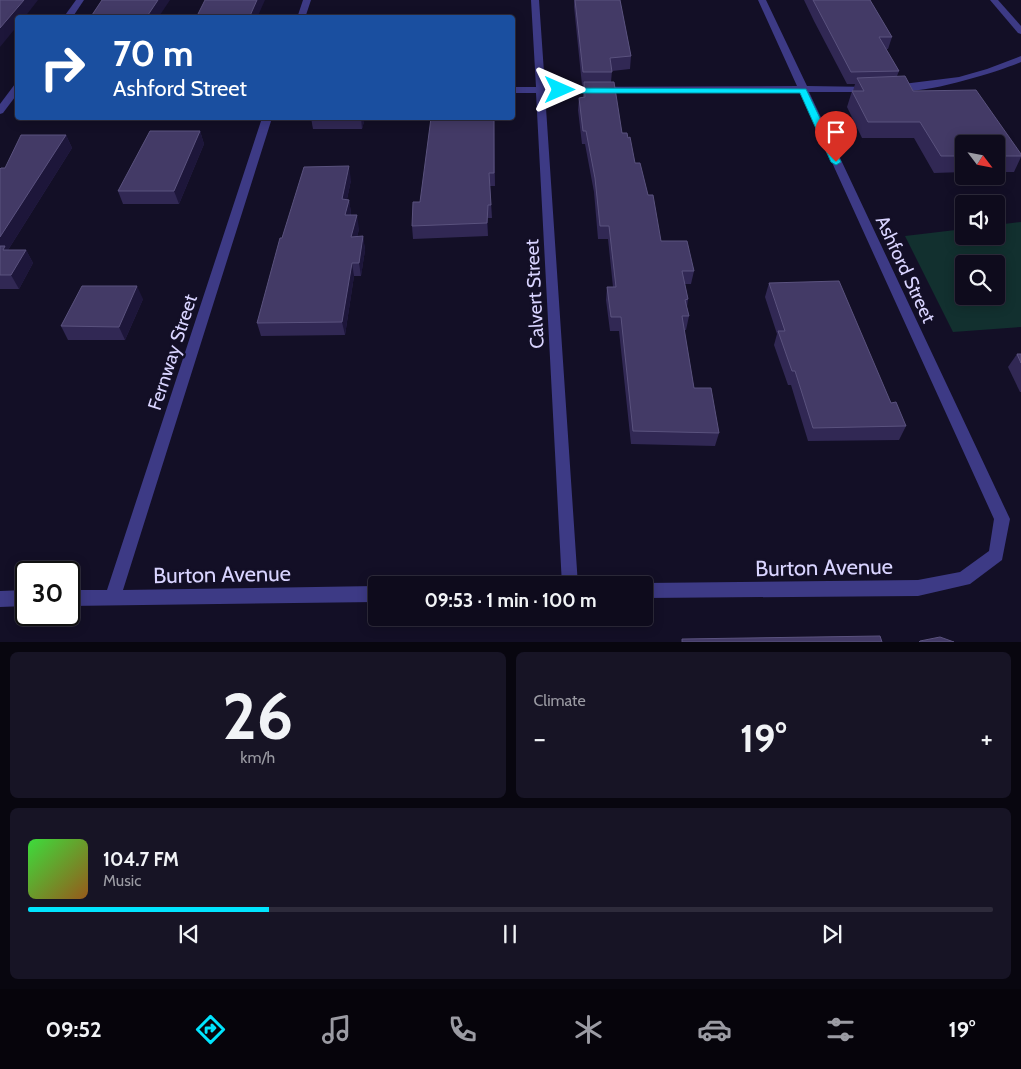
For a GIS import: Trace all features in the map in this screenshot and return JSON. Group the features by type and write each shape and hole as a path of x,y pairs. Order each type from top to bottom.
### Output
{"street":[{"path":"69,15 80,0"},
{"path":"302,15 307,0"},
{"name":"Calvert Street","path":"535,0 569,576"},
{"name":"Ashford Street","path":"762,0 1002,519 996,555"},
{"path":"994,0 1021,32"},
{"path":"515,90 881,89 935,85 972,78 1021,59"},
{"path":"0,93 15,91"},
{"path":"0,111 15,92"},
{"name":"Fernway Street","path":"112,598 266,120"},
{"name":"Burton Avenue","path":"653,591 918,588 964,579 996,555"},
{"name":"Burton Avenue","path":"80,598 368,594"},
{"path":"0,599 15,598"}],"green space":[{"path":"1021,222 1021,327 953,332 905,236 955,230 955,245 1005,245 1005,224"}],"building":[{"path":"0,0 24,0 0,28"},
{"path":"102,0 158,0 148,15 92,15"},
{"path":"205,0 257,0 250,15 198,15"},
{"path":"575,0 620,0 631,56 610,58 612,72 583,72"},
{"path":"813,0 870,0 892,37 879,37 899,71 851,72"},
{"path":"905,76 913,91 976,90 1021,156 1005,156 1005,135 955,135 955,156 941,156 920,122 868,122 852,91 864,91 857,78"},
{"path":"584,82 614,82 622,133 627,133 628,138 630,137 635,163 640,163 648,195 653,195 661,241 687,241 694,271 682,271 688,299 685,300 689,316 682,316 694,388 711,388 719,433 633,431 621,317 611,317 607,287 616,287 609,226 600,226 595,178 586,131 583,131 579,98 585,97"},
{"path":"431,120 494,120 494,173 489,173 491,205 488,205 487,223 412,226 413,202 420,202"},
{"path":"150,131 200,131 174,191 118,191"},
{"path":"21,135 66,135 0,237 0,169 5,168"},
{"path":"349,166 342,199 349,200 345,215 357,215 351,237 363,236 359,263 352,263 342,322 257,323 280,238 282,238 304,167"},
{"path":"0,246 5,246 3,250 26,250 11,275 0,275"},
{"path":"839,281 891,403 896,402 906,426 813,428 795,371 792,371 778,331 785,331 769,283"},
{"path":"82,286 137,286 119,327 61,326"},
{"path":"1017,354 1021,354 1021,363"},
{"path":"880,636 882,642 682,642 682,639"},
{"path":"940,637 954,642 919,642 920,641"}],"route":[{"path":"560,90 803,90 836,162"}]}
